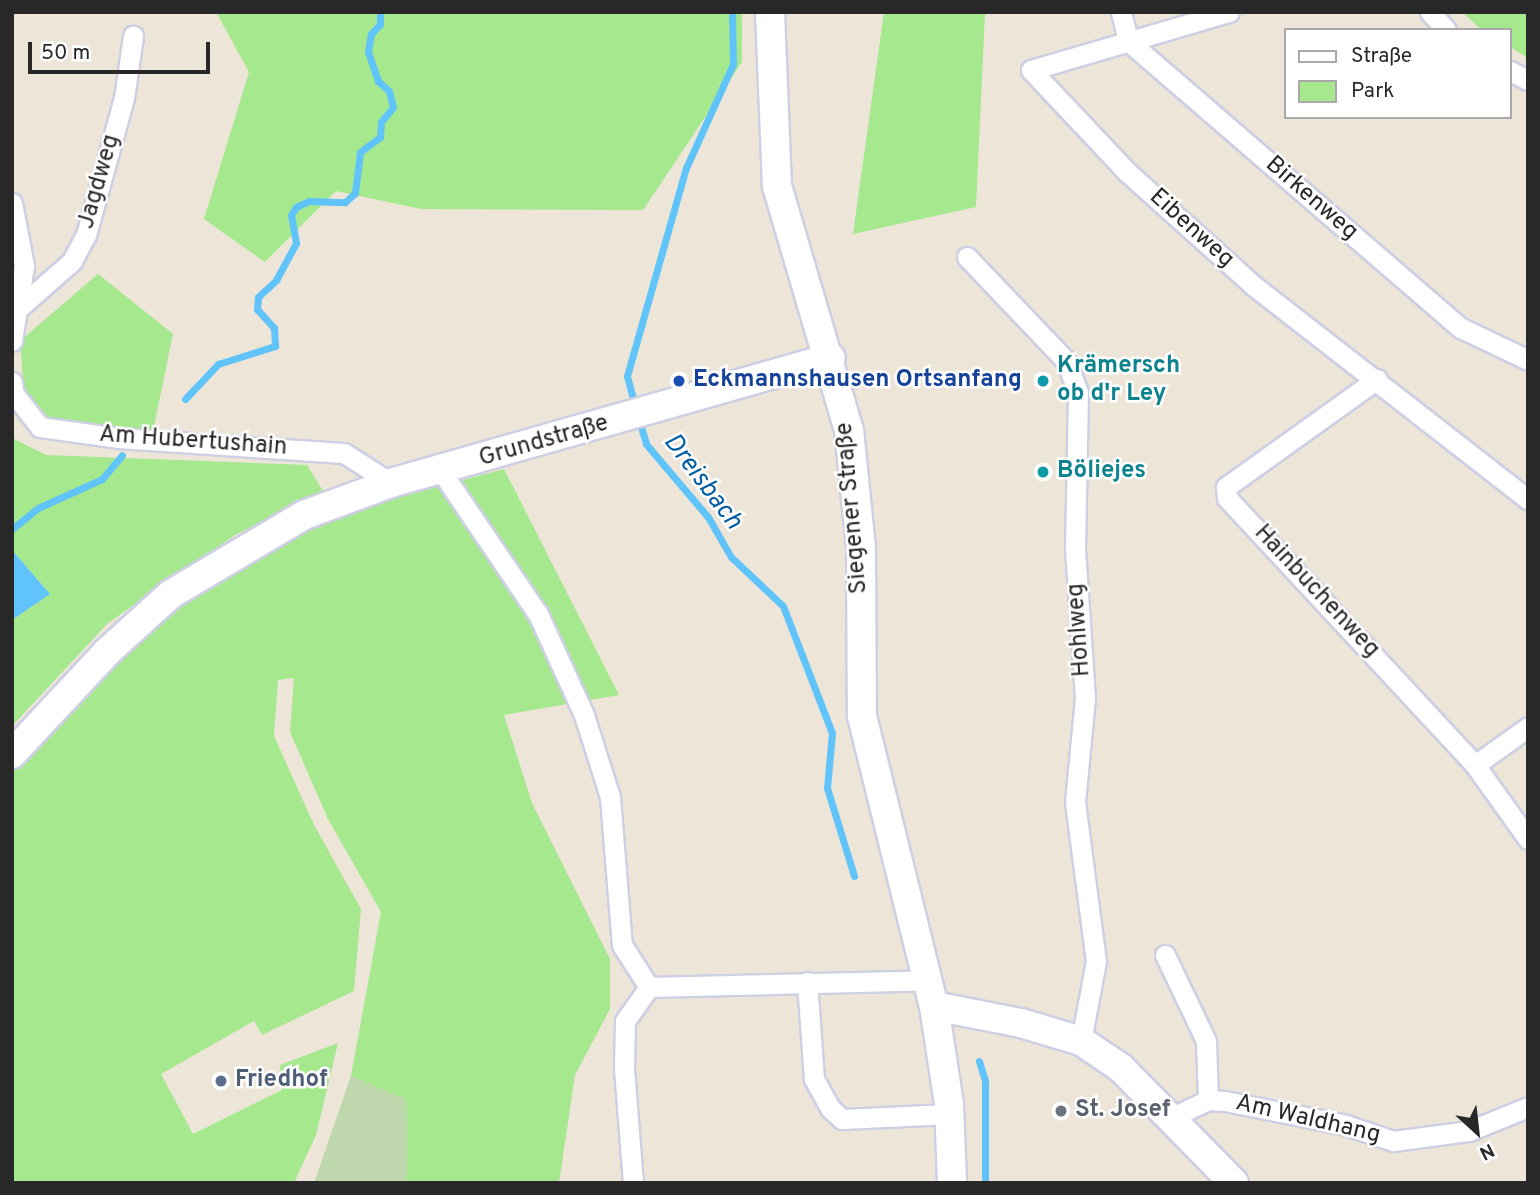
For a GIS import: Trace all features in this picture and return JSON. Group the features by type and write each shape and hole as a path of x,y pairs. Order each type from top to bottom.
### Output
{"main road":[{"name":"Siegener Straße","path":"770,12 777,186 831,358 849,430 861,548 862,716 932,993 950,1114 952,1183"},
{"name":"Grundstraße","path":"12,754 107,652 172,594 262,537 346,497 831,358"},
{"path":"932,993 1081,1041 1121,1068 1234,1183"}],"street":[{"path":"1121,12 1128,41"},
{"name":"Eibenweg","path":"1229,12 1031,70 1127,172 1234,268 1528,499"},
{"path":"1430,12 1444,28"},
{"name":"Jagdweg","path":"22,305 72,261 86,235 124,98 133,36"},
{"name":"Birkenweg","path":"1128,41 1461,328 1528,360"},
{"path":"1512,72 1528,80"},
{"path":"12,204 24,262 22,305 12,341"},
{"name":"Hohlweg","path":"967,257 1066,361 1078,393 1075,548 1084,698 1075,802 1096,961 1081,1041"},
{"name":"Hainbuchenweg","path":"1377,379 1226,487 1227,498 1475,765 1528,839"},
{"name":"Am Hubertushain","path":"12,383 15,394 40,427 119,438 344,453 391,483"},
{"path":"441,471 538,614 584,715 610,797 622,945 649,987"},
{"path":"1475,765 1528,727"},
{"path":"1165,955 1206,1041 1208,1100"},
{"path":"649,987 807,982 932,993"},
{"path":"807,982 814,1079 830,1108 842,1119 950,1114"},
{"path":"633,1183 624,1068 625,1021 649,987"},
{"name":"Am Waldhang","path":"1170,1118 1208,1100 1309,1117 1393,1141 1469,1131 1528,1107"}],"green space":[{"path":"216,12 742,12 742,62 643,210 421,209 336,191 265,262 204,219 249,72"},
{"path":"884,12 985,12 976,207 853,234"},
{"path":"1462,12 1528,12 1528,58 1512,48 1512,28 1480,28"},
{"path":"98,274 173,334 153,431 46,419 24,394 20,341"},
{"path":"12,438 46,455 307,465 323,491 235,535 108,623 12,726 12,620 50,594 12,550"},
{"path":"504,469 619,695 504,715 532,803 610,959 610,1009 575,1075 559,1183 407,1183 406,1100 351,1076 381,912 328,819 290,732 294,678 278,680 274,736 314,825 361,909 354,991 262,1035 254,1021 161,1074 193,1134 282,1090 280,1065 338,1043 316,1135 294,1183 12,1183 12,773 99,680 177,608 274,544 365,506"},
{"path":"351,1076 406,1100 407,1183 314,1183"}],"water":[{"path":"12,550 50,594 12,620"}],"waterway":[{"path":"185,399 218,364 275,346 274,328 257,309 258,297 276,280 296,243 291,215 296,207 309,201 345,202 355,193 360,152 380,137 381,122 393,107 389,91 378,81 368,52 371,34 380,24 380,12"},
{"name":"Dreisbach","path":"635,406 627,376 686,168 733,64 732,12"},
{"name":"Dreisbach","path":"638,417 646,444 708,517 731,557 783,606 832,733 827,788 854,876"},
{"path":"12,529 38,508 102,479 122,455"},
{"name":"Dreisbach","path":"979,1061 985,1081 985,1183"}],"place":[{"name":"Eckmannshausen Ortsanfang","path":"679,381"},
{"name":"Krämersch ob d'r Ley","path":"1043,381"},
{"name":"Böliejes","path":"1043,472"},
{"name":"Friedhof","path":"221,1081"},
{"name":"St. Josef","path":"1061,1111"}]}
